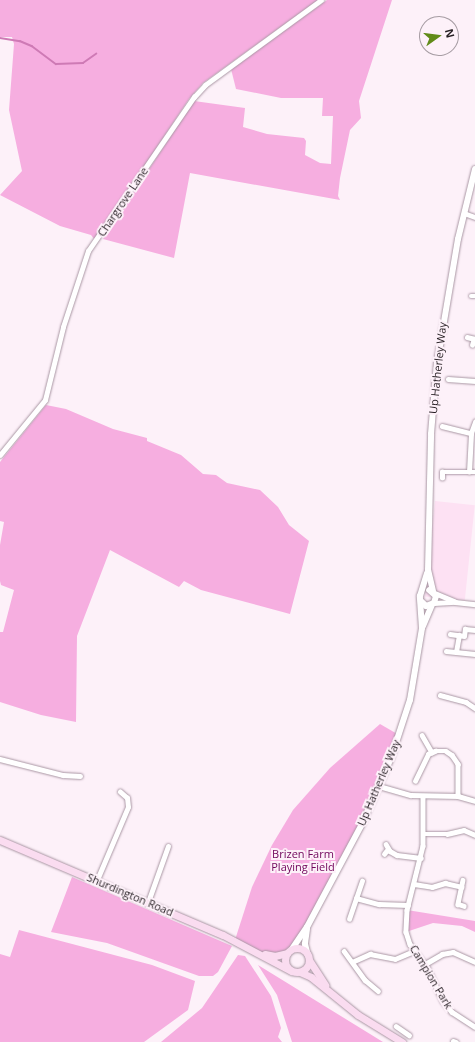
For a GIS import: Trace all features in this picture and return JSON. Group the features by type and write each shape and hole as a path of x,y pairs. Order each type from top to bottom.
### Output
{"main road":[{"name":"Shurdington Road","path":"0,840 148,902 259,952 290,971"},
{"path":"342,1003 320,978 308,958 300,949 290,951 285,963 290,971 300,972 312,977 342,1003 399,1040"},
{"name":"Shurdington Road","path":"259,952 275,956 290,951"},
{"path":"300,972 306,968 308,958"}],"street":[{"name":"Chargrove Lane","path":"0,455 45,400 63,327 88,251 194,97 205,85 321,0"},
{"name":"Up Hatherley Way","path":"421,594 428,570 435,377 443,319 464,213 475,169"},
{"path":"464,213 475,217"},
{"path":"467,338 474,339 472,345"},
{"path":"448,379 475,381"},
{"path":"469,472 471,433 475,422"},
{"path":"442,426 471,433"},
{"path":"442,478 442,472 475,472"},
{"name":"Up Hatherley Way","path":"428,570 434,592"},
{"path":"455,602 427,590 421,594 420,601 425,606 455,602 475,604"},
{"path":"433,604 434,592"},
{"name":"Up Hatherley Way","path":"290,951 307,928 380,786 410,700 422,628 420,601"},
{"name":"Up Hatherley Way","path":"422,628 433,604"},
{"path":"450,634 464,636 465,629 475,630"},
{"path":"456,652 459,635"},
{"path":"446,651 475,654"},
{"path":"440,695 447,699 466,702 475,708"},
{"path":"422,735 432,752"},
{"path":"432,752 446,751 456,760 459,782 458,796"},
{"path":"415,782 432,752"},
{"path":"0,759 63,775 80,776"},
{"path":"380,786 423,797 458,796 475,801"},
{"path":"97,880 128,807 127,798 120,792"},
{"name":"Campion Park","path":"423,797 424,834 421,858 408,905 406,932 414,951 425,964 446,1005 475,1027"},
{"path":"424,834 447,834 464,830 475,835"},
{"path":"386,844 388,849 397,856 421,858"},
{"path":"148,902 168,846"},
{"path":"384,854 388,849"},
{"path":"463,880 458,904 464,906"},
{"path":"349,919 362,881"},
{"path":"414,884 432,888 445,883 462,887"},
{"path":"356,898 379,904 408,905"},
{"name":"Up Hatherley Way","path":"307,928 305,944 308,958"},
{"path":"344,951 378,990"},
{"path":"352,962 368,954 393,959 414,951"},
{"path":"425,964 436,957 453,952 475,962"},
{"path":"396,1026 409,1034"},
{"path":"399,1040 402,1030"}],"shaded area":[{"path":"435,501 475,505 465,601 425,596"}],"green space":[{"path":"0,0 318,0 203,83 189,99 95,240 91,235 60,226 0,195 22,171 9,110 14,44 12,37 0,37"},
{"path":"327,0 392,0 359,101 361,118 350,130 340,178 338,196 340,200 190,173 174,258 103,239 194,101 245,108 243,127 267,134 304,138 306,141 305,155 320,163 331,164 333,116 322,116 323,98 281,98 236,89 231,69"},
{"path":"46,405 66,409 113,429 147,438 147,441 181,455 203,474 216,475 227,483 260,490 278,507 289,525 309,541 290,614 201,590 184,581 179,587 110,550 77,636 76,722 41,715 0,702 0,632 3,632 14,590 1,585 0,581 0,545 4,522 0,521 0,462"},
{"name":"Brizen Farm Playing Field","path":"380,724 399,735 379,786 292,949 287,953 259,952 235,940 252,887 272,845 293,810 330,768"},
{"path":"72,877 232,946 218,972 213,976 199,976 107,943 51,932"},
{"path":"407,910 475,921 475,932 462,926 433,923 406,932"},
{"path":"19,930 152,965 195,981 188,1010 144,1042 0,1042 0,954 10,957"},
{"path":"238,955 245,956 271,996 281,1028 278,1037 282,1042 161,1042 202,1008"},
{"path":"258,965 383,1042 292,1042 277,995"}],"waterway":[{"path":"0,38 20,41 32,46 56,64 83,63 96,54"}]}
